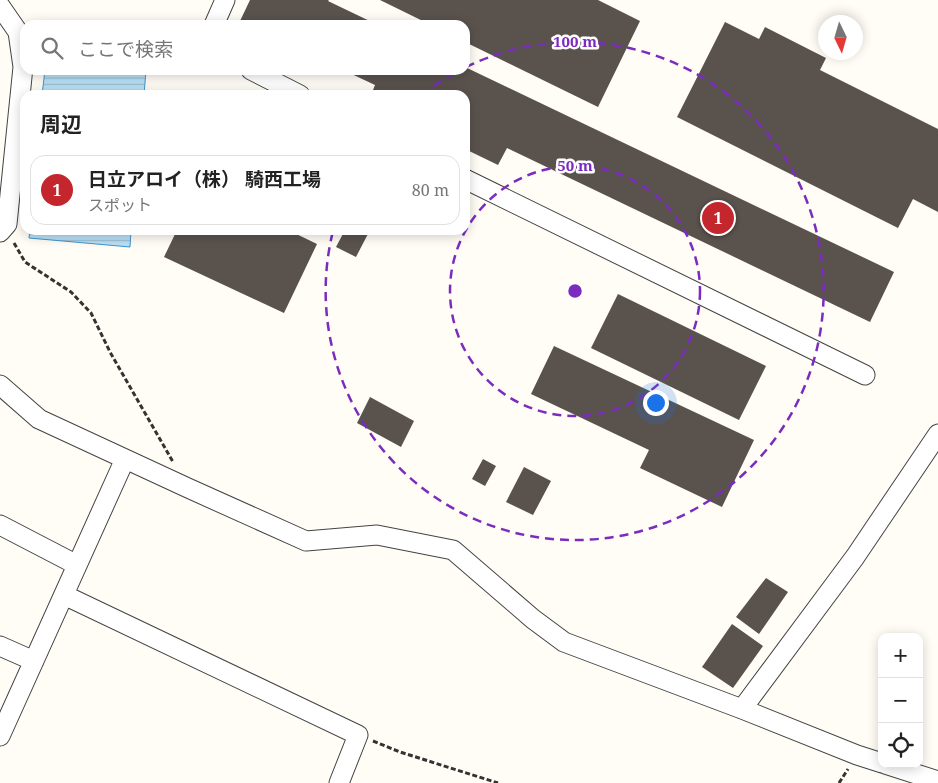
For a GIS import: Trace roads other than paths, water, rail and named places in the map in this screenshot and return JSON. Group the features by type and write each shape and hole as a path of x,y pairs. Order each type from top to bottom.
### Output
{"street":[{"path":"216,20 225,0"},
{"path":"0,6 18,32 20,46"},
{"path":"20,90 22,75"},
{"path":"261,75 290,90"},
{"path":"3,228 20,91"},
{"path":"470,181 866,375"},
{"path":"0,385 39,419 306,541 377,535 454,550 533,619 564,642 878,762"},
{"path":"742,709 855,557 938,434"},
{"path":"0,736 125,459"},
{"path":"0,525 77,565"},
{"path":"64,595 358,736 339,783"},
{"path":"0,646 34,661"},
{"path":"896,768 938,781"}],"water":[{"path":"44,75 146,75 144,90 43,90"},
{"path":"29,235 131,235 130,247 29,238"}],"place":[{"name":"日立アロイ（株） 騎西工場","path":"718,218"}]}
